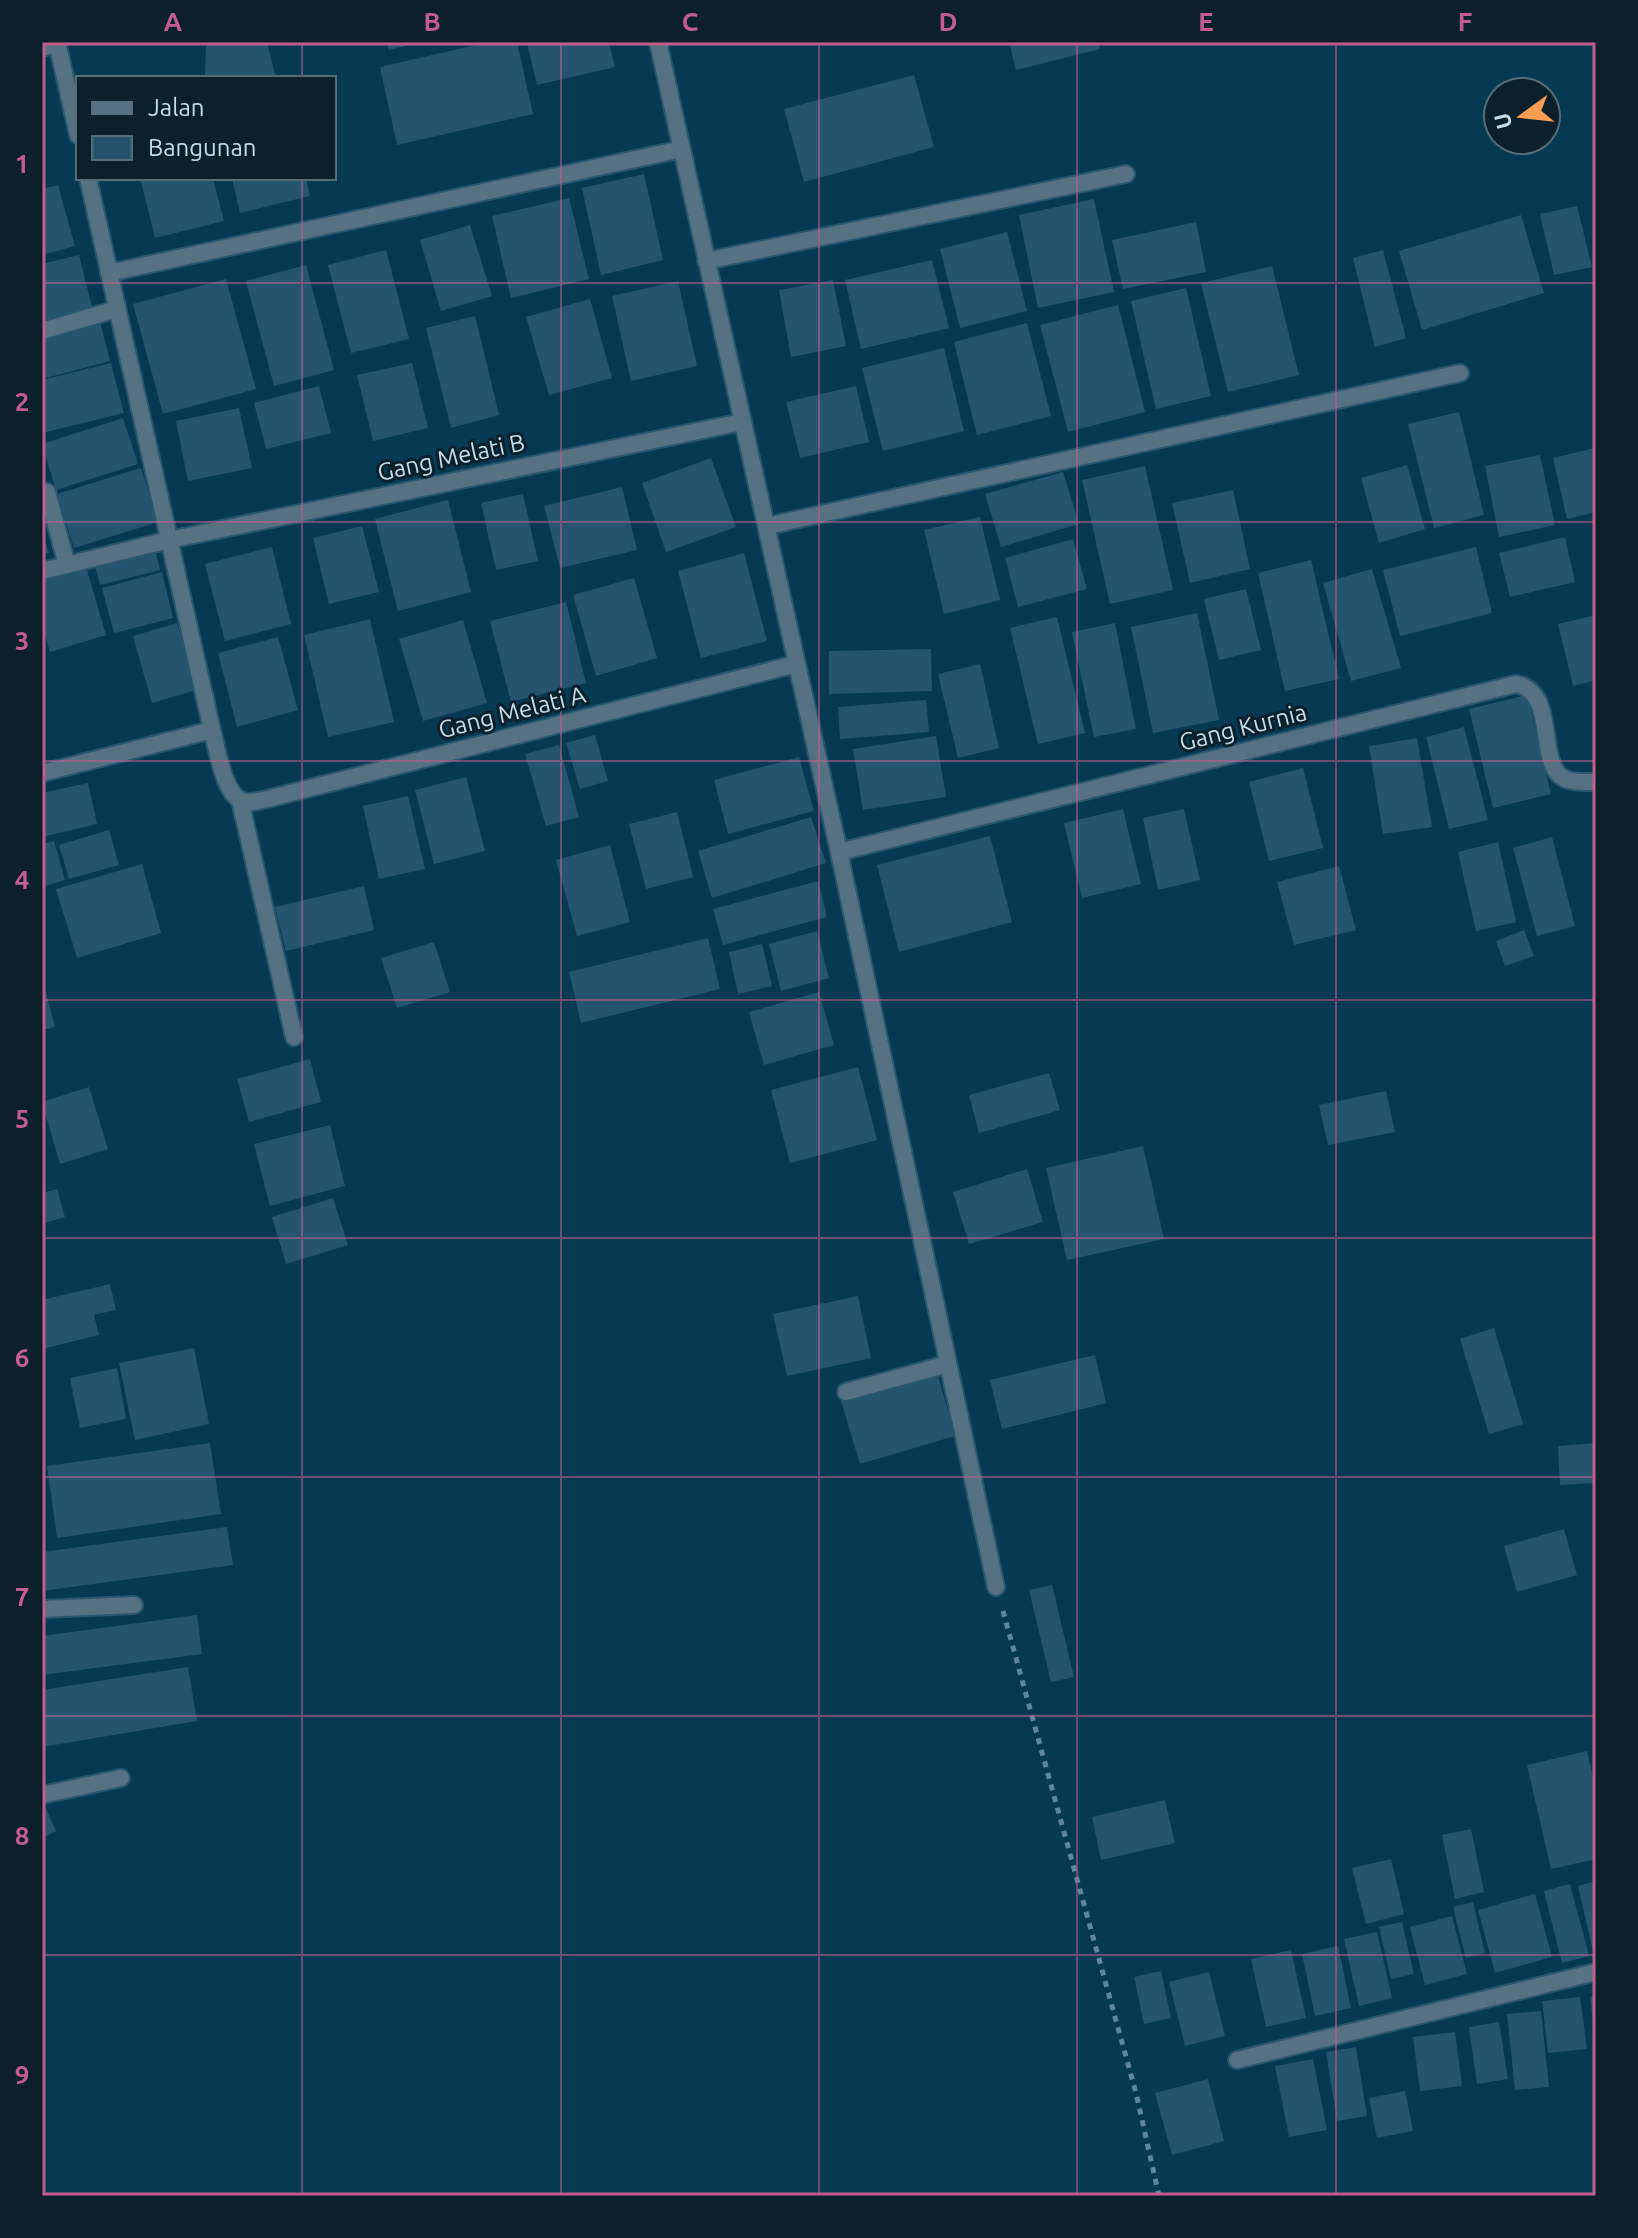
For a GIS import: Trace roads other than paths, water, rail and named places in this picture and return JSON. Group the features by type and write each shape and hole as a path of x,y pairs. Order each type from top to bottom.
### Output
{"street":[{"path":"658,42 839,852 996,1587"},
{"path":"52,44 76,128"},
{"path":"109,273 682,149"},
{"path":"706,261 1126,174"},
{"path":"88,180 212,730 225,779 240,800 294,1037"},
{"path":"42,331 117,309"},
{"path":"767,526 1460,373"},
{"name":"Gang Melati B","path":"42,571 169,540 742,422"},
{"path":"47,492 67,565"},
{"name":"Gang Melati A","path":"240,800 251,802 287,794 796,664"},
{"name":"Gang Kurnia","path":"839,852 1516,684 1529,688 1538,698 1554,768 1559,775 1579,782 1596,782"},
{"path":"42,773 212,730"},
{"path":"846,1392 948,1364"},
{"path":"42,1609 134,1605"},
{"path":"42,1795 121,1778"},
{"path":"1237,2060 1596,1972"}]}
